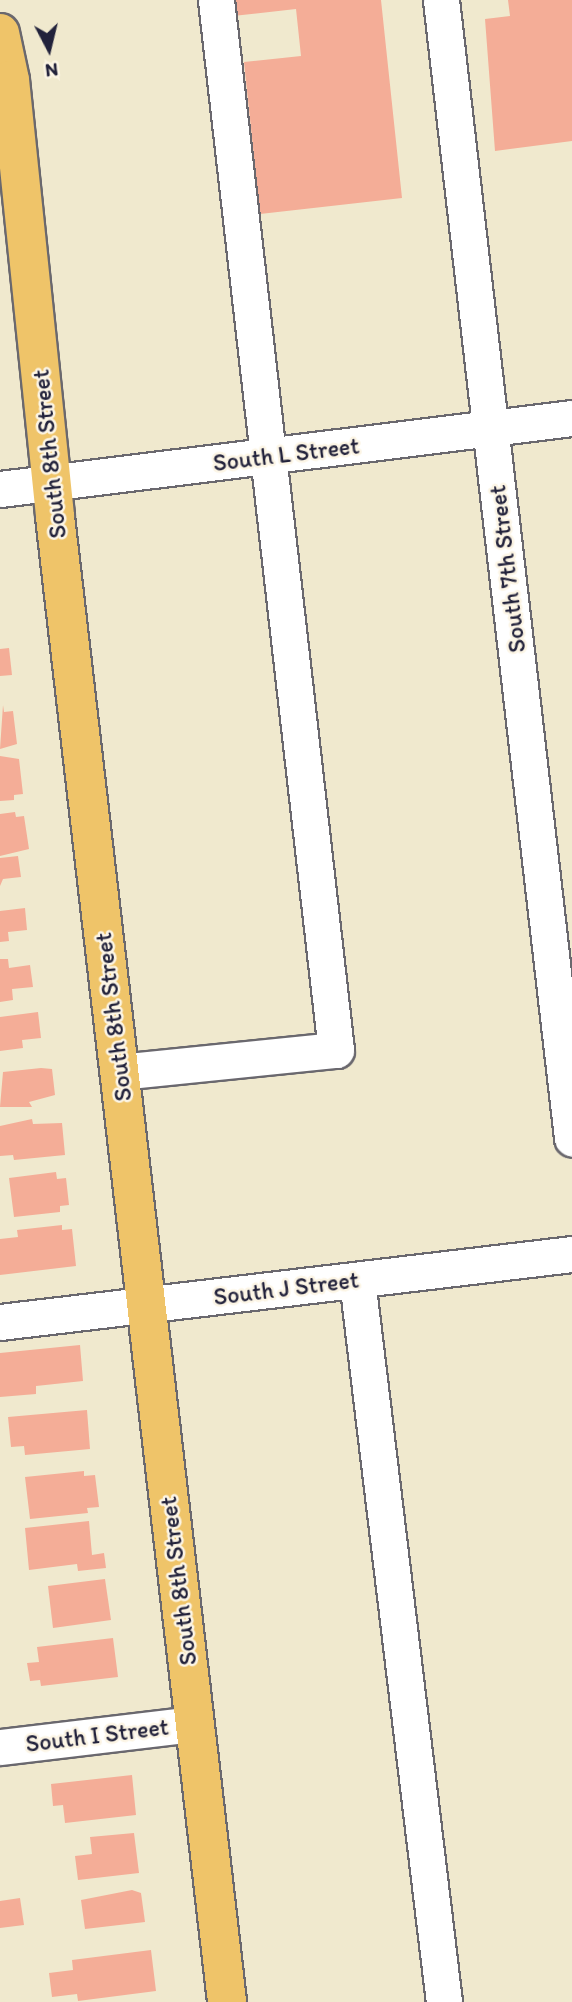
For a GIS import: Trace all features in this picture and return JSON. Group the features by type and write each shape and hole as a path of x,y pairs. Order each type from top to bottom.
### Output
{"highway":[{"name":"South 8th Street","path":"0,33 10,80 51,483 227,2002"}],"street":[{"path":"119,1072 336,1049 216,0"},
{"name":"South 7th Street","path":"441,0 566,1036 572,1138"},
{"name":"South L Street","path":"0,489 572,418"},
{"name":"South J Street","path":"0,1322 572,1254"},
{"path":"357,1280 443,2002"},
{"name":"South I Street","path":"0,1747 194,1724"}],"building":[{"path":"231,0 381,0 402,198 260,214 244,62 301,56 296,9 233,16"},
{"path":"508,0 572,0 572,141 495,151 485,19 510,16"},
{"path":"9,648 12,675 0,676 0,649"},
{"path":"3,705 4,712 13,711 17,744 0,749"},
{"path":"0,756 19,759 23,794 14,795 14,800 0,801"},
{"path":"15,812 16,817 24,816 29,849 0,856 0,814"},
{"path":"18,856 21,877 3,879 0,886 0,858"},
{"path":"25,908 27,930 8,932 9,941 0,942 0,911"},
{"path":"0,959 8,959 9,968 30,965 33,987 12,989 13,1000 0,1002"},
{"path":"38,1012 41,1038 22,1040 23,1048 0,1051 0,1017"},
{"path":"52,1069 55,1095 29,1102 32,1107 0,1107 3,1072"},
{"path":"32,1119 33,1124 62,1123 65,1155 14,1160 13,1155 0,1156 0,1126"},
{"path":"56,1172 57,1179 66,1178 69,1205 60,1206 60,1212 14,1217 9,1178"},
{"path":"62,1225 62,1230 72,1229 76,1266 0,1275 0,1239 18,1237 17,1230"},
{"path":"80,1345 83,1381 36,1386 36,1394 0,1397 0,1353"},
{"path":"87,1410 90,1449 25,1455 24,1446 11,1447 8,1417"},
{"path":"84,1471 84,1476 95,1475 99,1507 87,1508 88,1513 30,1519 25,1477"},
{"path":"89,1521 92,1555 104,1553 106,1568 78,1571 77,1564 29,1570 25,1528"},
{"path":"105,1579 111,1620 53,1628 48,1586"},
{"path":"113,1638 118,1677 41,1686 40,1680 30,1681 27,1663 39,1662 37,1647"},
{"path":"132,1775 136,1815 65,1823 63,1805 53,1806 51,1784"},
{"path":"134,1833 139,1873 78,1880 75,1856 92,1854 90,1837"},
{"path":"132,1890 141,1893 145,1922 85,1929 81,1900"},
{"path":"20,1898 24,1925 0,1928 0,1901"},
{"path":"151,1950 156,1991 78,2001 77,1994 52,1997 49,1973 73,1970 72,1960"}]}
